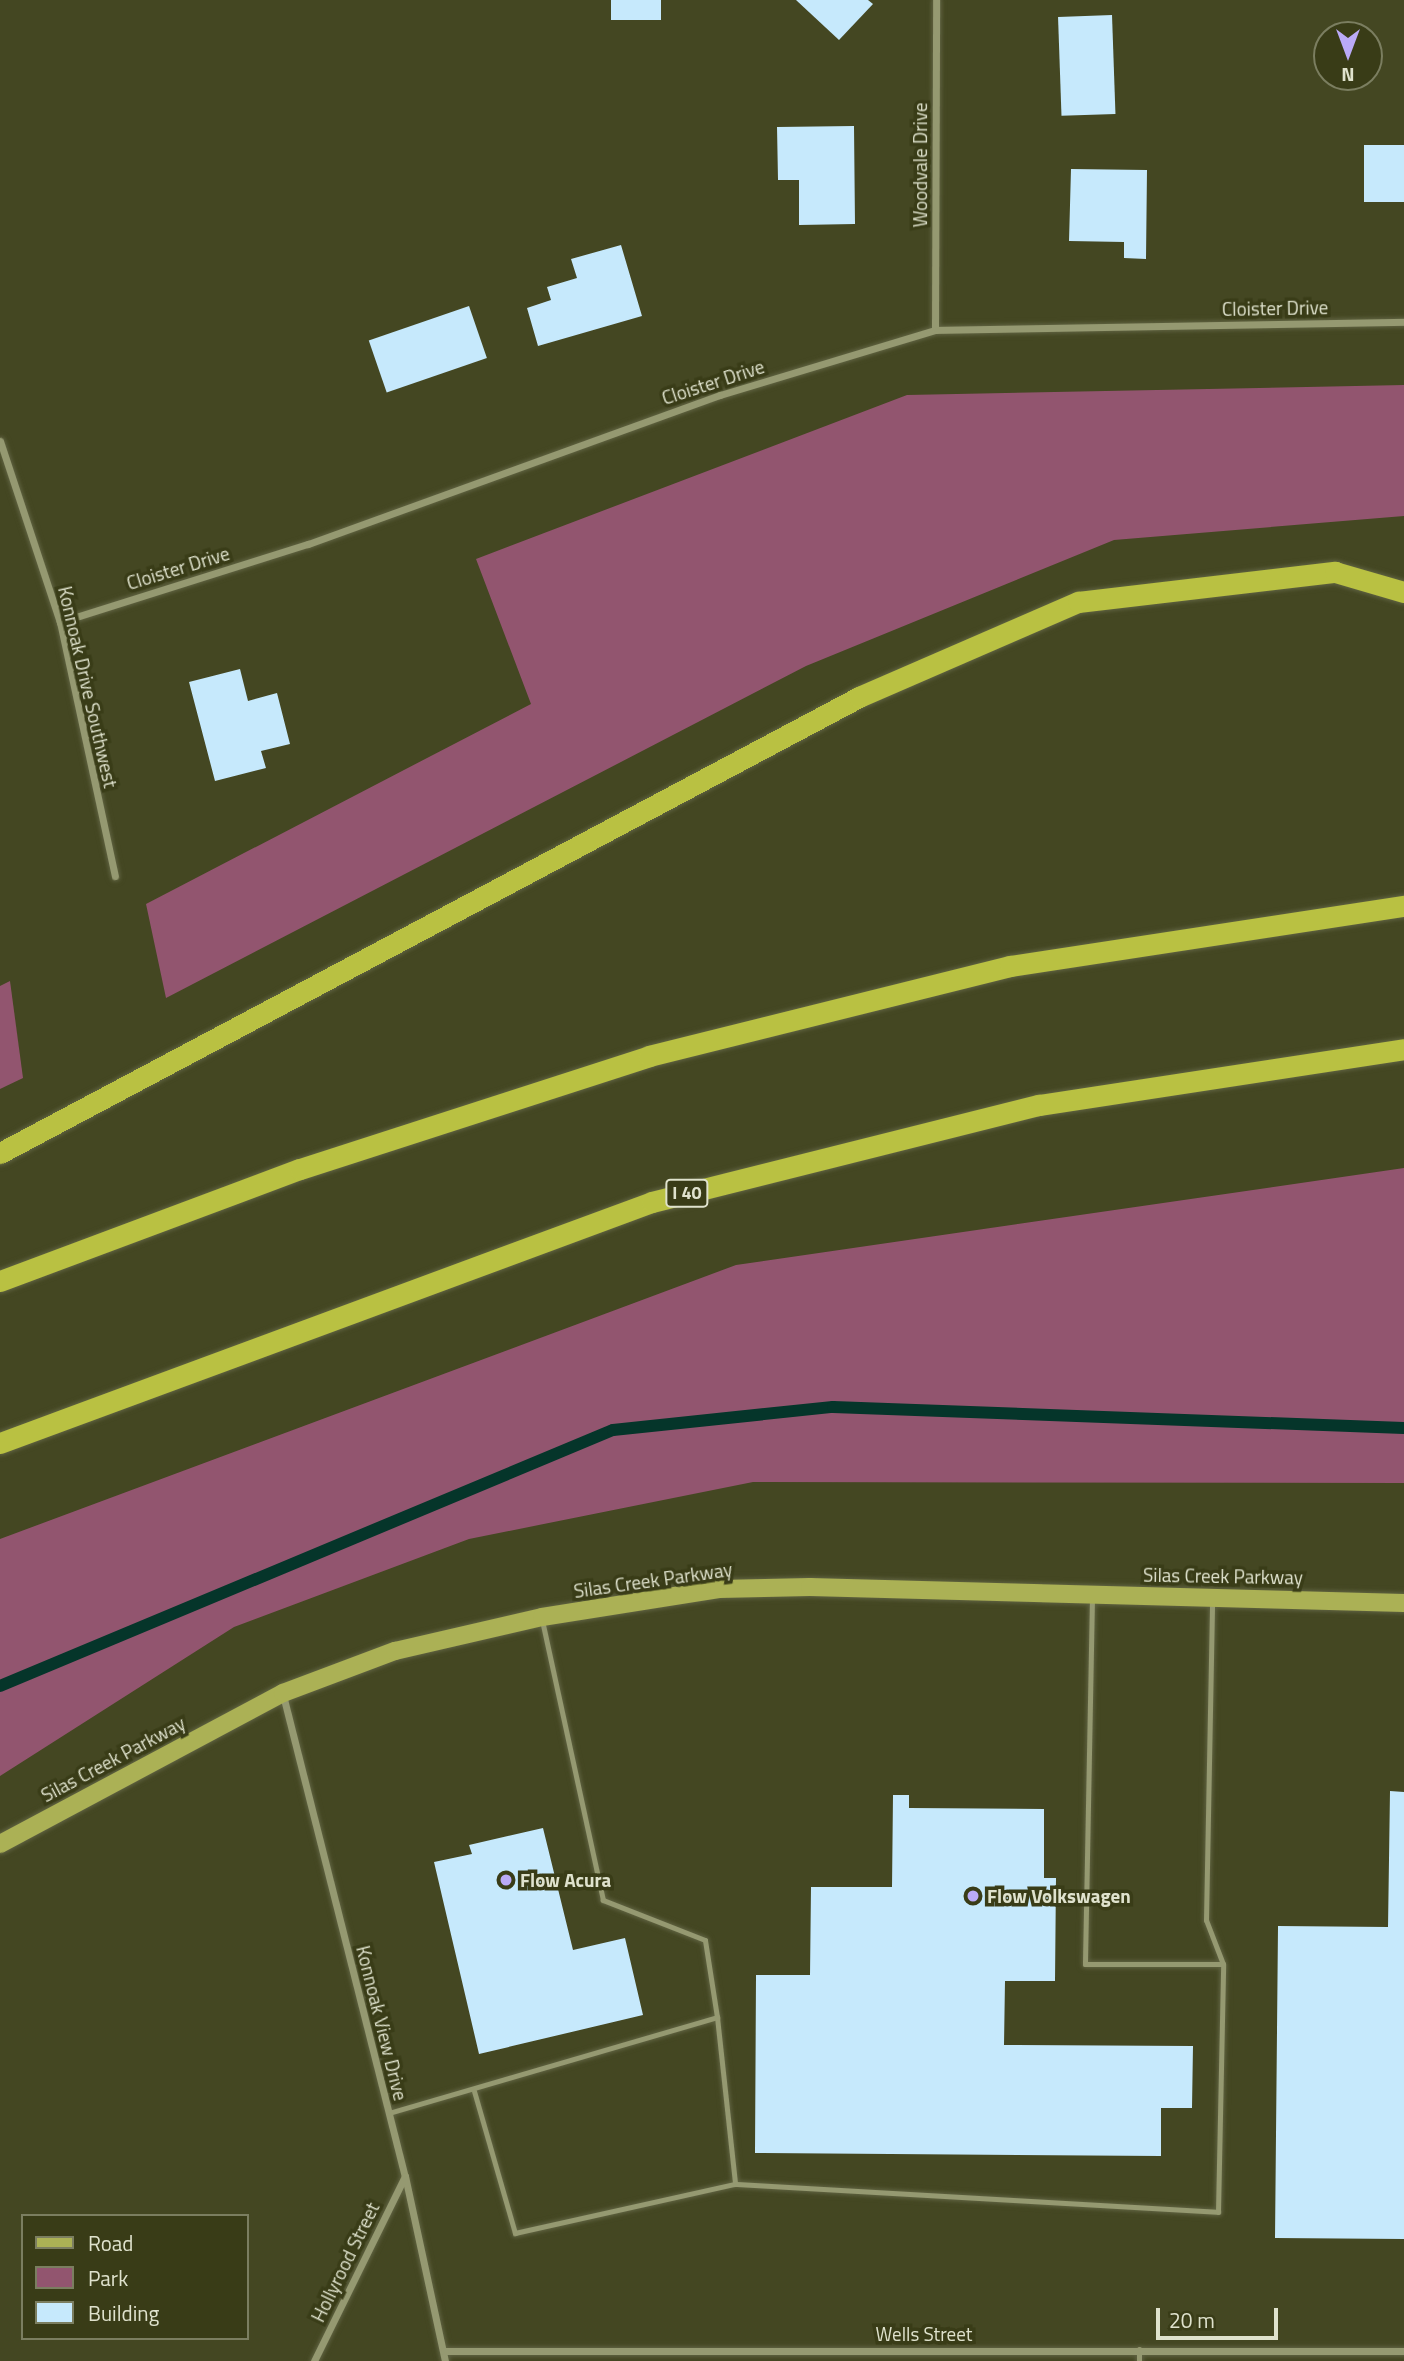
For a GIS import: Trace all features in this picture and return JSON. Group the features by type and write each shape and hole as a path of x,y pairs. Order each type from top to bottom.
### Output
{"highway":[{"path":"0,1153 859,697 1078,602 1335,572 1404,592"},
{"path":"0,1281 300,1169 649,1056 1010,966 1404,906"},
{"name":"I 40","path":"0,1443 652,1202 1039,1105 1404,1049"}],"main road":[{"name":"Silas Creek Parkway","path":"0,1844 283,1693 395,1651 542,1617 719,1589 1404,1602"}],"street":[{"name":"Woodvale Drive","path":"935,330 936,0"},
{"name":"Cloister Drive","path":"60,622 308,544 720,395 935,330 1404,322"},
{"name":"Konnoak Drive Southwest","path":"0,440 60,622 115,876"},
{"path":"0,456 10,467"},
{"name":"Konnoak View Drive","path":"283,1693 405,2176 445,2361"},
{"name":"Hollyrood Street","path":"314,2361 405,2176"},
{"path":"1258,2349 1258,2361"},
{"name":"Wells Street","path":"444,2351 1404,2351"}],"lane":[{"path":"1093,1594 1085,1964 1223,1964"},
{"path":"474,2091 515,2233 735,2184 1218,2212 1223,1964 1206,1920 1212,1597"},
{"path":"542,1617 603,1900 705,1940 718,2017 735,2184"},
{"path":"389,2113 474,2091 718,2017"},
{"path":"1139,2349 1139,2361"},
{"path":"786,2351 786,2361"}],"green space":[{"path":"1404,385 1404,516 1114,540 806,666 166,998 146,904 531,704 476,559 907,395"},
{"path":"10,981 23,1078 0,1089 0,986"},
{"path":"1404,1168 1404,1483 753,1482 469,1539 234,1627 0,1776 0,1539 736,1265"}],"building":[{"path":"611,0 661,0 661,20 611,20"},
{"path":"796,0 868,0 873,4 839,40"},
{"path":"1112,15 1115,114 1061,116 1058,17"},
{"path":"854,126 855,224 799,225 799,180 778,180 777,127"},
{"path":"1364,145 1404,145 1404,202 1364,202"},
{"path":"1071,169 1147,170 1146,259 1124,258 1124,242 1069,241"},
{"path":"621,245 642,316 538,346 527,308 551,300 547,287 577,278 571,259"},
{"path":"469,306 487,358 387,393 369,341"},
{"path":"240,669 248,701 277,693 290,744 261,751 266,768 215,781 189,682"},
{"path":"1390,1791 1404,1792 1404,2239 1275,2238 1278,1926 1388,1927"},
{"path":"893,1795 909,1795 909,1808 1044,1809 1044,1878 1056,1878 1055,1981 1005,1981 1004,2045 1193,2046 1192,2108 1161,2108 1161,2156 755,2153 756,1975 810,1975 811,1887 892,1887"},
{"path":"543,1828 573,1950 625,1938 643,2015 479,2054 434,1862 472,1854 469,1845"}],"waterway":[{"path":"0,1686 613,1430 833,1407 1404,1428"}],"place":[{"name":"Flow Acura","path":"506,1880"},
{"name":"Flow Volkswagen","path":"973,1896"}]}
